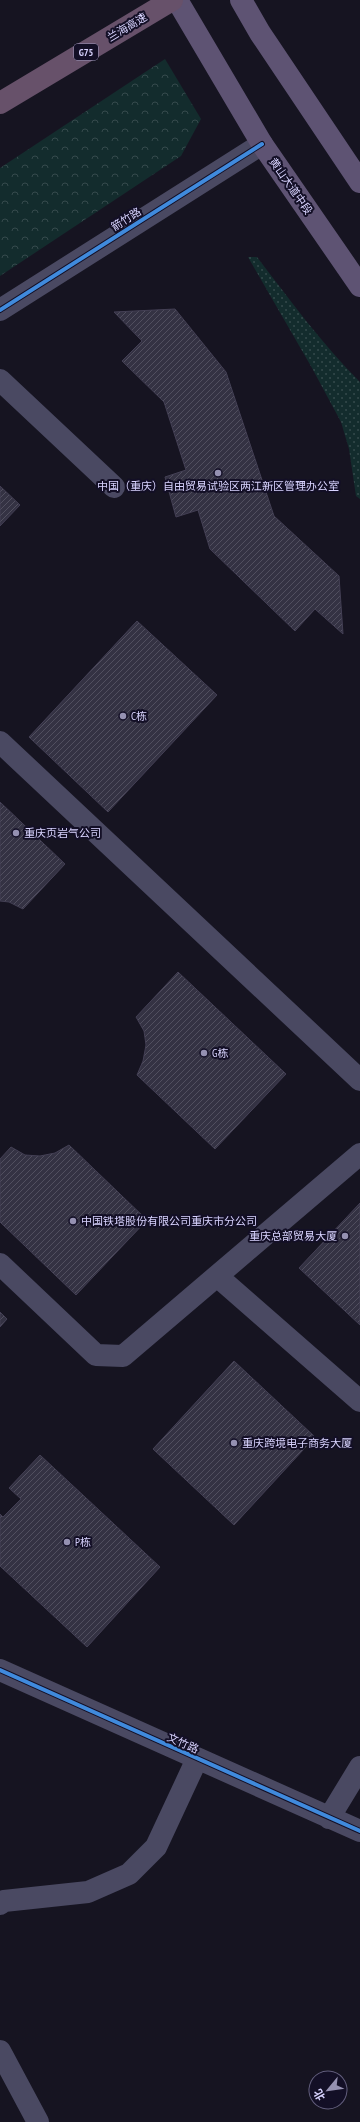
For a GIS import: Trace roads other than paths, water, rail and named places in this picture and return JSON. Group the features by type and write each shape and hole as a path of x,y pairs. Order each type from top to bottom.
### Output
{"highway":[{"name":"兰海高速","path":"0,103 172,0"}],"main road":[{"name":"黄山大道中段","path":"177,0 262,144 360,286"},
{"path":"241,0 260,33 360,182"}],"street":[{"name":"箭竹路","path":"0,310 262,144"},
{"path":"0,380 114,487"},
{"path":"0,742 360,1080"},
{"path":"0,1264 96,1355 123,1356 360,1154"},
{"path":"217,1276 360,1402"},
{"name":"文竹路","path":"0,1670 360,1831"},
{"path":"0,1904 4,1901 88,1892 129,1874 156,1847 197,1759"},
{"path":"329,1818 360,1767"},
{"path":"0,2051 38,2122"}],"place":[{"name":"中国（重庆）自由贸易试验区两江新区管理办公室","path":"218,473"},
{"name":"C栋","path":"123,716"},
{"name":"重庆页岩气公司","path":"16,833"},
{"name":"G栋","path":"204,1053"},
{"name":"中国铁塔股份有限公司重庆市分公司","path":"73,1221"},
{"name":"重庆总部贸易大厦","path":"345,1236"},
{"name":"重庆跨境电子商务大厦","path":"234,1443"},
{"name":"P栋","path":"67,1542"}]}
